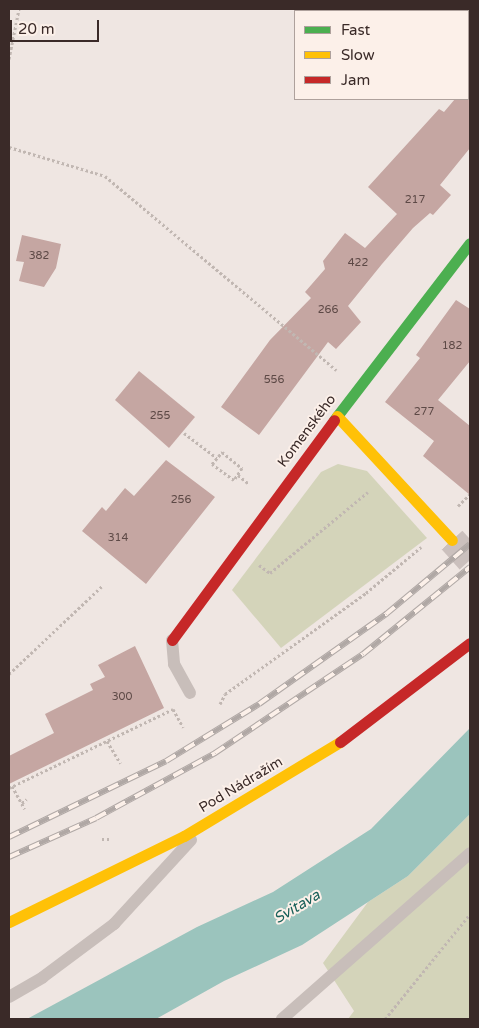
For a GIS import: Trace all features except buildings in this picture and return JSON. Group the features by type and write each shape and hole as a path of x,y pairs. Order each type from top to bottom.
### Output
{"street":[{"name":"Komenského","path":"172,640 337,416 470,243"},
{"path":"337,416 452,540"},
{"name":"Pod Nádražím","path":"9,922 203,825 340,742 470,643"}],"lane":[{"path":"172,640 174,664 190,693"},
{"path":"9,996 43,977 114,924 203,825"},
{"path":"282,1019 470,853"}],"path":[{"path":"9,59 19,9"},
{"path":"9,147 105,176 342,375"},
{"path":"184,433 217,458"},
{"path":"222,452 242,468 234,480 212,464 217,458 222,452"},
{"path":"262,567 270,573 376,487"},
{"path":"220,704 225,694 366,593 430,540 438,525"},
{"path":"9,674 102,586"},
{"path":"25,809 11,787 173,709 183,727"},
{"path":"107,741 120,763"},
{"path":"22,803 27,799"},
{"path":"385,1019 470,914"}],"green space":[{"path":"338,464 367,471 427,538 281,648 232,590 321,472"},
{"path":"470,814 470,1019 348,1019 354,1011 323,963 368,902 408,876"}],"water":[{"name":"Svitava","path":"470,728 470,814 408,876 302,945 224,981 156,1019 27,1019 197,927 273,892 371,829"}],"tunnel":[{"path":"452,540 470,560"}],"railway":[{"path":"9,837 166,761 259,704 386,614 470,544"},
{"path":"9,857 96,818 215,753 363,654 470,567"}],"traffic: fast":[{"path":"334,420 470,243"}],"traffic: slow":[{"path":"337,416 452,540"},
{"path":"9,922 184,836 340,742"}],"traffic: jam":[{"path":"172,640 334,420"},
{"path":"340,742 470,643"}]}
